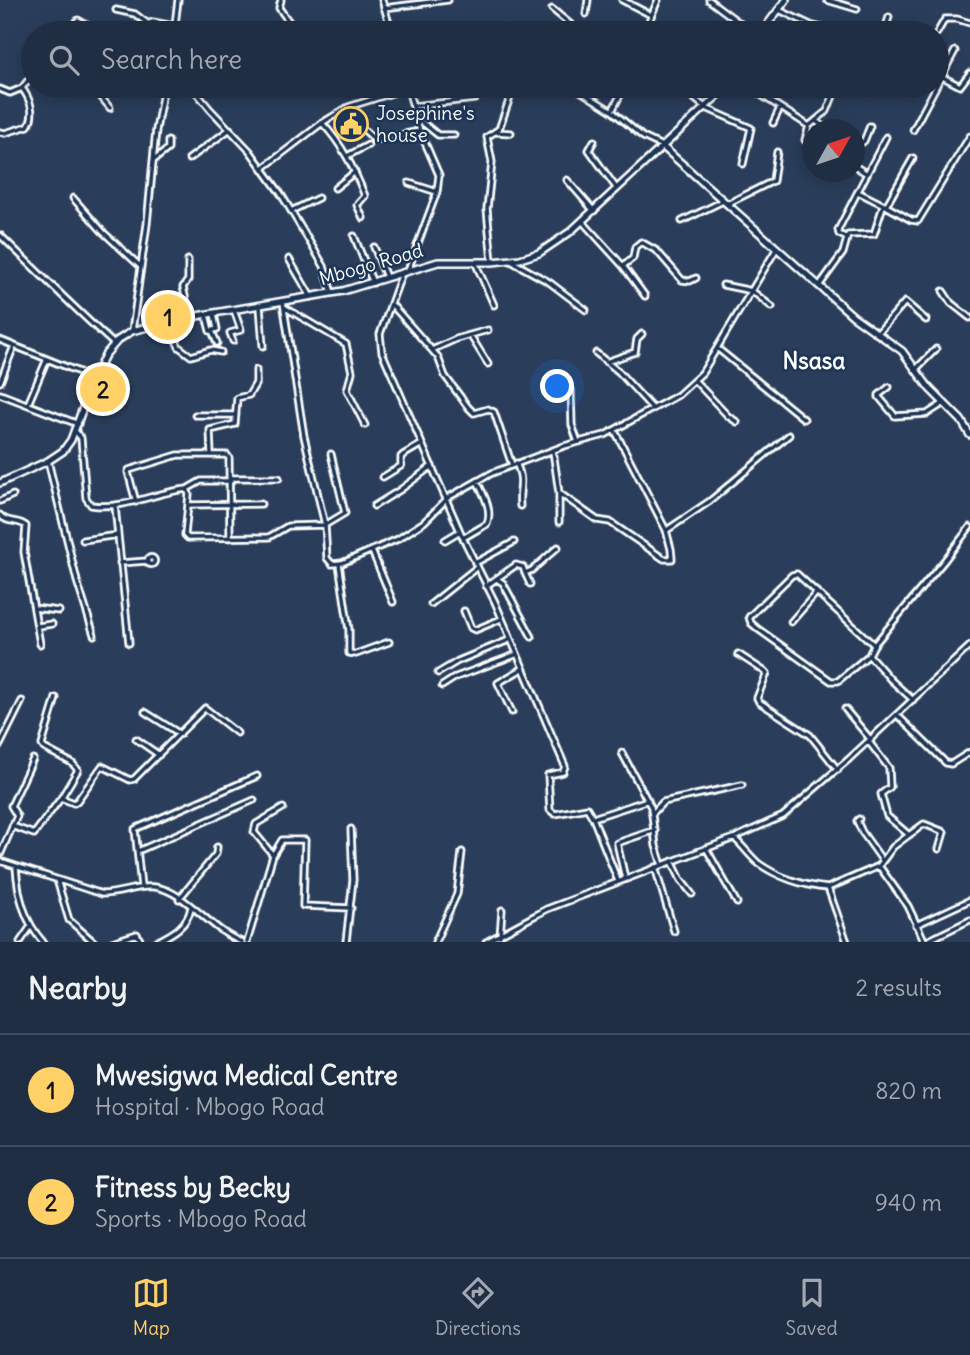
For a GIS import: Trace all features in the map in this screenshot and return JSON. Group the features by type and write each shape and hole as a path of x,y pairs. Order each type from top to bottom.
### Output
{"main road":[{"path":"770,21 786,0"},
{"name":"Mbogo Road","path":"0,483 48,461 63,451 75,431 94,377 105,355 114,344 132,331 234,310 283,305 387,279 438,262 492,262 528,257 547,249 594,211 716,98"},
{"path":"663,147 818,286 902,351 930,389 969,430"}],"street":[{"path":"174,21 178,0"},
{"path":"284,0 279,8 288,21"},
{"path":"382,0 388,21"},
{"path":"384,8 449,0"},
{"path":"586,14 588,0"},
{"path":"622,0 651,15"},
{"path":"649,21 658,0"},
{"path":"709,0 737,21"},
{"path":"827,0 857,9"},
{"path":"552,9 567,21"},
{"path":"778,9 803,21"},
{"path":"116,10 135,14 144,21"},
{"path":"888,21 889,17"},
{"path":"944,21 957,19 970,23"},
{"path":"949,60 955,51"},
{"path":"949,80 960,86 970,73"},
{"path":"0,89 10,93 21,88"},
{"path":"0,132 5,134 28,126 32,119 29,98"},
{"path":"102,98 110,108"},
{"path":"132,331 161,98"},
{"path":"202,98 263,168 324,266 332,293"},
{"path":"263,168 322,123 357,102 371,98"},
{"path":"411,98 420,131 439,171 437,192 382,327 380,344 392,378 565,768 563,772 548,775 550,810 555,814 587,808 618,881"},
{"path":"413,106 476,98"},
{"path":"495,132 499,129 510,98"},
{"path":"591,98 643,137 663,147"},
{"path":"612,111 619,98"},
{"path":"694,98 706,108 751,128 743,164"},
{"path":"765,98 802,122"},
{"path":"820,119 827,111 832,98"},
{"path":"913,130 928,98"},
{"path":"773,123 780,108"},
{"path":"416,117 438,135 454,135"},
{"path":"322,123 347,154 365,196 358,205 363,218"},
{"path":"865,138 870,126"},
{"path":"362,128 375,140 420,131"},
{"path":"189,159 230,129"},
{"path":"492,262 487,209 492,162 488,134 511,133"},
{"path":"858,192 911,220 918,221 970,136"},
{"path":"847,238 838,230 886,137"},
{"path":"153,161 166,151 168,141"},
{"path":"594,141 589,150 617,189"},
{"path":"347,154 352,155 368,145"},
{"path":"682,221 773,181 777,152"},
{"path":"818,286 843,253 851,233 874,234 885,206 913,158"},
{"path":"335,188 355,173"},
{"path":"567,180 594,211"},
{"path":"409,183 437,192"},
{"path":"73,198 103,232 141,266"},
{"path":"290,211 317,198"},
{"path":"582,221 623,266 645,296"},
{"path":"0,235 114,344"},
{"path":"354,236 373,282"},
{"path":"623,266 633,258 635,247 640,242 657,251 682,280 690,281 696,278"},
{"path":"374,247 387,279"},
{"path":"283,305 304,436 324,525 327,558 332,564 339,564 389,544 424,522 446,499 477,481 514,464 615,431 678,395 695,381 777,248"},
{"path":"289,259 311,297"},
{"path":"188,260 188,280 183,288 190,318"},
{"path":"509,260 549,282 586,310"},
{"path":"474,262 494,305"},
{"path":"723,285 752,291 772,307"},
{"path":"943,291 951,303 970,318"},
{"path":"877,334 905,302 926,320"},
{"path":"391,304 432,350 445,376 467,407 474,413 488,409 494,412 522,482 520,506"},
{"path":"283,305 346,344 352,372 347,390 365,425"},
{"path":"260,306 263,346"},
{"path":"233,341 230,333 241,330 234,310"},
{"path":"212,331 218,329 214,314"},
{"path":"206,315 209,331 212,331 217,344"},
{"path":"168,322 179,347 191,356 211,350 221,352"},
{"path":"432,350 488,330"},
{"path":"606,362 635,352 637,339 642,334"},
{"path":"470,335 488,364"},
{"path":"0,340 94,377"},
{"path":"0,382 14,346"},
{"path":"717,348 804,419"},
{"path":"916,369 936,349"},
{"path":"596,352 652,408"},
{"path":"28,404 47,359"},
{"path":"211,454 211,429 234,425 237,398 249,395 257,383 256,370"},
{"path":"695,381 737,422"},
{"path":"889,387 879,397 895,416 927,414 944,403"},
{"path":"571,390 572,425 578,442"},
{"path":"0,394 78,424"},
{"path":"195,415 236,415"},
{"path":"75,431 81,438 88,501 95,505 115,506 136,502 187,489 201,481 279,478"},
{"path":"559,493 597,520 610,522 669,560 673,557 666,530 615,431"},
{"path":"666,530 710,501 789,435"},
{"path":"383,477 402,464 400,460 403,455 422,444"},
{"path":"552,451 559,493 559,522"},
{"path":"187,489 189,494 185,535 188,538 273,536 288,526 324,525 345,513 331,454"},
{"path":"136,502 128,472 130,470 178,455 228,455 231,480 230,538"},
{"path":"48,461 77,581 94,635"},
{"path":"374,506 432,466"},
{"path":"463,538 487,524 490,516 477,481"},
{"path":"0,501 13,495"},
{"path":"188,505 261,504"},
{"path":"115,506 129,643"},
{"path":"0,515 5,520 26,526 24,552 40,644"},
{"path":"874,645 795,573 749,619 758,629 831,681 838,681 869,655 874,645 970,527"},
{"path":"446,540 460,531"},
{"path":"83,540 118,535"},
{"path":"431,604 476,565 514,542"},
{"path":"526,573 558,547"},
{"path":"372,551 393,602"},
{"path":"120,563 147,561"},
{"path":"339,564 349,630 349,653 356,654 389,642"},
{"path":"486,586 519,564 530,584"},
{"path":"497,579 503,583 532,636"},
{"path":"791,622 817,592"},
{"path":"34,608 59,611"},
{"path":"464,611 473,629 501,619"},
{"path":"38,626 52,624"},
{"path":"438,673 458,661 509,640"},
{"path":"486,942 531,916 734,838 783,816 870,741 970,646"},
{"path":"738,654 767,673 757,698 759,702 810,735 838,770"},
{"path":"442,687 456,677 515,655"},
{"path":"869,655 913,700"},
{"path":"512,712 498,683 522,669"},
{"path":"12,826 34,834 78,770 72,763 42,745 56,698"},
{"path":"0,745 22,701"},
{"path":"61,798 76,803 102,766 132,780 205,708 237,733"},
{"path":"845,709 888,768 890,787 881,794 885,811 909,835"},
{"path":"145,712 180,734"},
{"path":"897,715 946,763 951,764 970,752"},
{"path":"136,739 159,755"},
{"path":"622,753 653,813 662,864"},
{"path":"0,855 17,816 11,806 33,759"},
{"path":"141,887 135,828 257,776"},
{"path":"653,813 663,802 742,785"},
{"path":"138,851 254,800"},
{"path":"593,818 648,800"},
{"path":"273,855 253,828 283,808"},
{"path":"859,819 857,821 862,832 882,860"},
{"path":"734,838 760,864 776,874 807,885 828,888 878,866 924,824 944,832 939,849"},
{"path":"346,942 353,880 351,829"},
{"path":"625,878 617,842 655,830"},
{"path":"742,845 744,834"},
{"path":"0,861 102,894 117,894 141,887 158,887 191,907 228,940 245,942 273,855 281,841 305,840 302,904 298,910"},
{"path":"179,899 216,854 217,847"},
{"path":"706,848 737,903"},
{"path":"435,942 457,894 462,852"},
{"path":"672,861 681,880 692,894"},
{"path":"878,866 908,906 925,942 970,920"},
{"path":"16,867 19,897 30,926 43,942"},
{"path":"654,867 674,931"},
{"path":"57,880 69,920 94,942"},
{"path":"828,888 847,942"},
{"path":"916,925 970,900"},
{"path":"302,904 305,907 351,908"},
{"path":"156,942 174,933 184,924 189,918 191,907"},
{"path":"500,936 502,910"},
{"path":"20,942 30,926"},
{"path":"112,942 137,934 141,942"}],"place":[{"name":"Josephine's house","path":"351,124"},
{"name":"Mwesigwa Medical Centre","path":"168,317"},
{"name":"Fitness by Becky","path":"103,389"}],"district":[{"name":"Nsasa","path":"814,361"}]}
